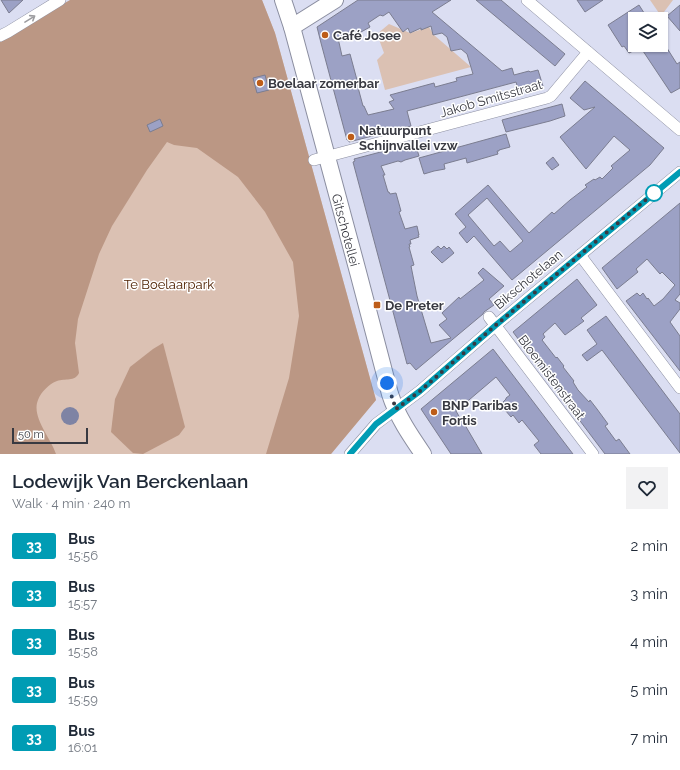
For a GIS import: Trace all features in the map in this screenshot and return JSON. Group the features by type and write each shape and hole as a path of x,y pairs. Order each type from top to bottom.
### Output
{"street":[{"path":"0,36 60,0"},
{"name":"Gitschotellei","path":"283,0 292,27 320,158 358,272 388,387 405,428 423,454"},
{"path":"292,27 335,0"},
{"path":"527,0 680,130"},
{"name":"Jakob Smitsstraat","path":"320,158 547,98 551,96 588,52"},
{"name":"Bikschotelaan","path":"350,454 376,424 420,391 492,321 580,255 680,172"},
{"path":"580,255 680,388"},
{"name":"Bloemistenstraat","path":"492,321 593,454"}],"green space":[{"name":"Te Boelaarpark","path":"70,0 262,0 275,33 376,400 331,454 0,454"},
{"path":"650,0 673,0 664,12 658,12"},
{"path":"389,24 410,33 429,27 434,35 471,67 385,90 377,60 384,53 377,34"}],"shaded area":[{"name":"Te Boelaarpark","path":"70,0 262,0 275,33 376,400 331,454 266,454 289,378 299,316 293,262 265,212 238,177 197,148 174,145 167,142 147,170 112,226 99,254 78,319 75,343 79,373 75,378 60,380 51,384 39,397 37,413 39,420 56,454 0,454 0,40"},
{"path":"163,343 185,427 179,435 143,454 133,453 111,432 115,399 130,367"}],"water":[{"path":"70,407 74,408 78,412 78,420 74,424 70,425 66,424 62,420 61,416 62,412 66,408"}],"building":[{"path":"1,0 23,0 9,13"},
{"path":"358,0 451,0 432,12 502,71 512,68 514,75 538,70 543,86 519,92 516,82 407,111 411,126 349,142 349,140 347,140 317,27","holes":["389,12 403,32 408,28 410,33 421,28 421,30 431,26 433,35 442,33 447,37 451,51 461,49 467,54 473,74 456,78 457,81 435,87 434,83 390,95 394,100 389,102 394,109 368,115 363,106 350,54 342,56 338,38 361,32 370,27 368,23 380,15 383,16"]},
{"path":"476,0 501,0 565,54 555,66"},
{"path":"577,0 603,0 585,12"},
{"path":"639,5 644,12 628,12"},
{"path":"680,5 680,31 668,17 668,15"},
{"path":"628,12 628,52 624,46 622,47 608,25"},
{"path":"668,50 677,64 680,62 680,88 671,93 644,52 668,52"},
{"name":"Boelaar zomerbar","path":"265,75 269,90 257,93 253,78"},
{"path":"585,81 664,148 650,165 512,280 474,236 467,243 459,233 466,227 455,214 488,185 529,233 552,212 554,214 587,187 585,185 594,179 595,180 600,177 602,179 613,168 611,166 630,150 614,136 586,169 560,137 595,107 584,110 570,98","holes":["487,198 523,241 510,252 500,241 494,246 468,215"]},
{"path":"562,104 565,116 506,132 502,120"},
{"path":"160,119 163,126 150,132 147,125"},
{"path":"506,134 510,147 497,151 498,154 467,163 466,158 444,164 445,169 424,174 419,158"},
{"path":"415,143 419,156 401,162 398,161 381,166 385,175 383,175 388,192 390,194 396,193 401,211 399,212 405,229 417,226 419,237 410,240 411,244 409,244 414,265 411,266 417,296 431,343 451,338 439,325 447,319 442,313 459,297 460,299 484,280 478,273 483,268 504,286 489,299 494,305 416,370 410,363 407,364 353,162 355,161 354,159"},
{"path":"553,157 559,165 552,170 546,163"},
{"path":"680,203 680,294 675,300 680,303 680,309 670,322 680,336 680,371 626,301 637,293 640,296 643,293 654,306 663,299 675,285 662,272 660,274 647,259 636,269 638,272 617,289 602,268"},
{"path":"438,246 441,249 444,246 447,249 449,247 454,253 442,263 431,252"},
{"path":"577,279 597,305 581,318 584,321 565,335 555,323 543,334 545,337 542,340 564,366 563,367 574,381 573,382 578,390 589,402 590,400 608,424 605,426 616,441 619,439 630,454 605,454 513,332"},
{"path":"606,316 680,414 680,453 602,350 587,361 582,355 597,344 587,330"},
{"path":"493,349 573,454 541,454 534,445 539,441 522,420 519,423 513,415 511,417 505,410 508,408 503,402 510,395 496,377 456,411 482,454 451,454 421,409"}],"bus line":[{"name":"33","path":"350,454 376,424 420,391 496,325 680,172"}],"place":[{"name":"Café Josee","path":"325,35"},
{"name":"Boelaar zomerbar","path":"260,83"},
{"name":"Natuurpunt Schijnvallei vzw","path":"351,137"},
{"name":"De Preter","path":"377,305"},
{"name":"BNP Paribas Fortis","path":"434,412"}],"route":[{"path":"387,383 391,399 396,409 420,391 496,325 654,193"}]}
